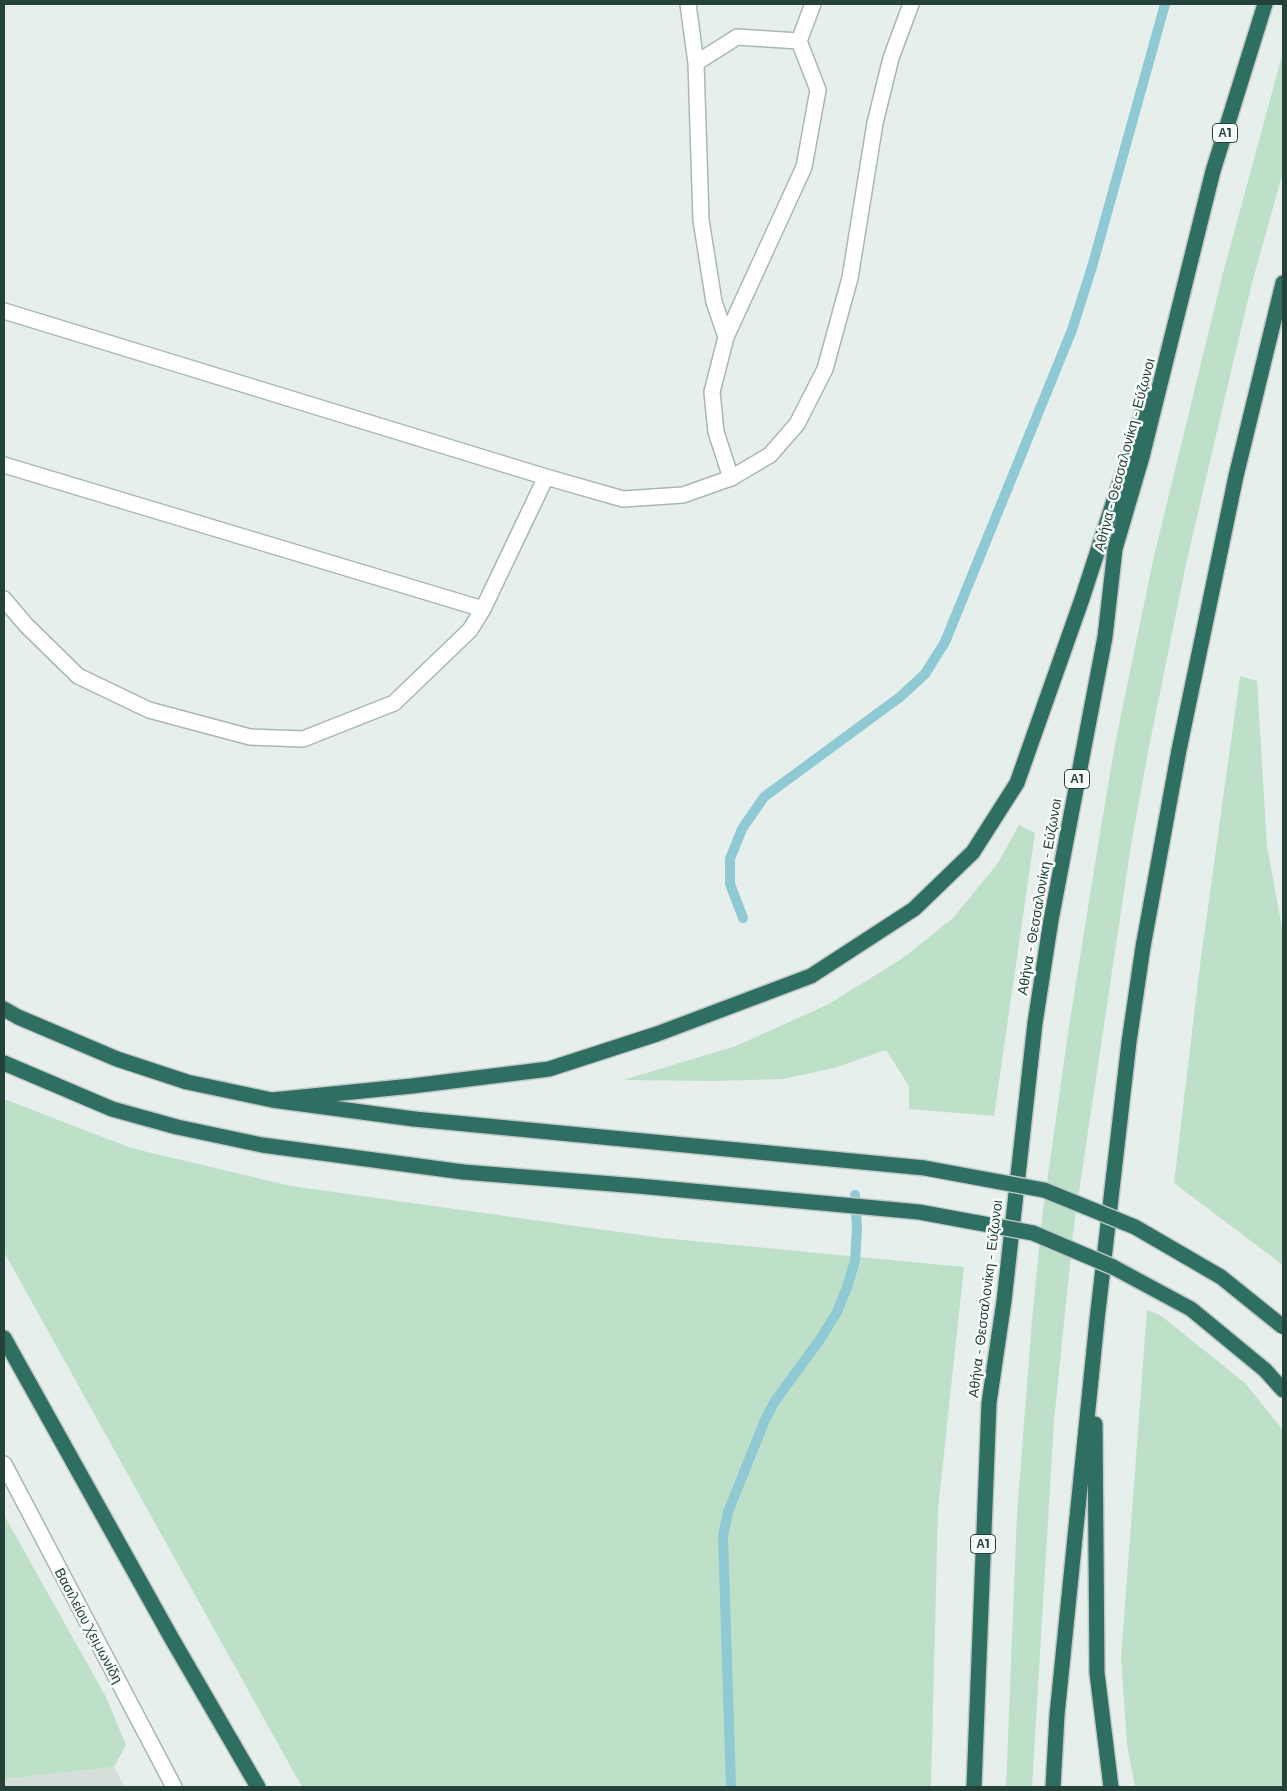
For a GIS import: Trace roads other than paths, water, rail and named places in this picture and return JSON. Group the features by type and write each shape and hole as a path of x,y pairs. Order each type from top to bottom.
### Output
{"highway":[{"name":"Αθήνα - Θεσσαλονίκη - Εύζωνοι","path":"974,1787 990,1403 1004,1301 1036,1023 1051,920 1105,637 1115,549 1142,457 1213,171 1265,4"},
{"path":"272,1100 412,1086 548,1069 657,1034 811,976 914,909 973,852 1017,784 1082,599 1190,264"},
{"path":"1053,1787 1058,1715 1097,1320 1129,1042 1143,947 1179,750 1236,476 1283,283"},
{"path":"4,1009 18,1017 117,1060 187,1082 272,1100 414,1119 925,1168 1044,1190 1143,1232 1221,1277 1283,1327"},
{"path":"4,1063 112,1110 177,1127 262,1145 463,1172 919,1212 1033,1233 1113,1267 1192,1309 1265,1370 1283,1390"},
{"path":"1097,1320 1095,1478 1096,1674 1111,1787"},
{"path":"4,1338 172,1639 258,1787"}],"street":[{"path":"688,4 696,63 701,220 714,302 726,337"},
{"path":"731,478 716,432 712,392 726,337 804,167 818,90 799,41 813,4"},
{"path":"4,310 623,499 683,495 731,478 770,455 797,424 825,369 850,278 875,123 891,58 911,4"},
{"path":"696,63 737,37 799,41"},
{"path":"4,466 484,609"},
{"path":"4,599 26,625 78,676 149,710 250,737 303,739 394,703 470,630 484,609 546,477"},
{"name":"Βασιλείου Χειμωνίδη","path":"4,1464 174,1787"}],"waterway":[{"path":"743,918 730,884 730,859 742,829 764,797 900,697 925,674 945,642 1072,330 1092,267 1165,4"},
{"path":"731,1787 723,1536 728,1512 765,1420 775,1401 821,1338 837,1312 855,1261 857,1229 855,1195"}]}
